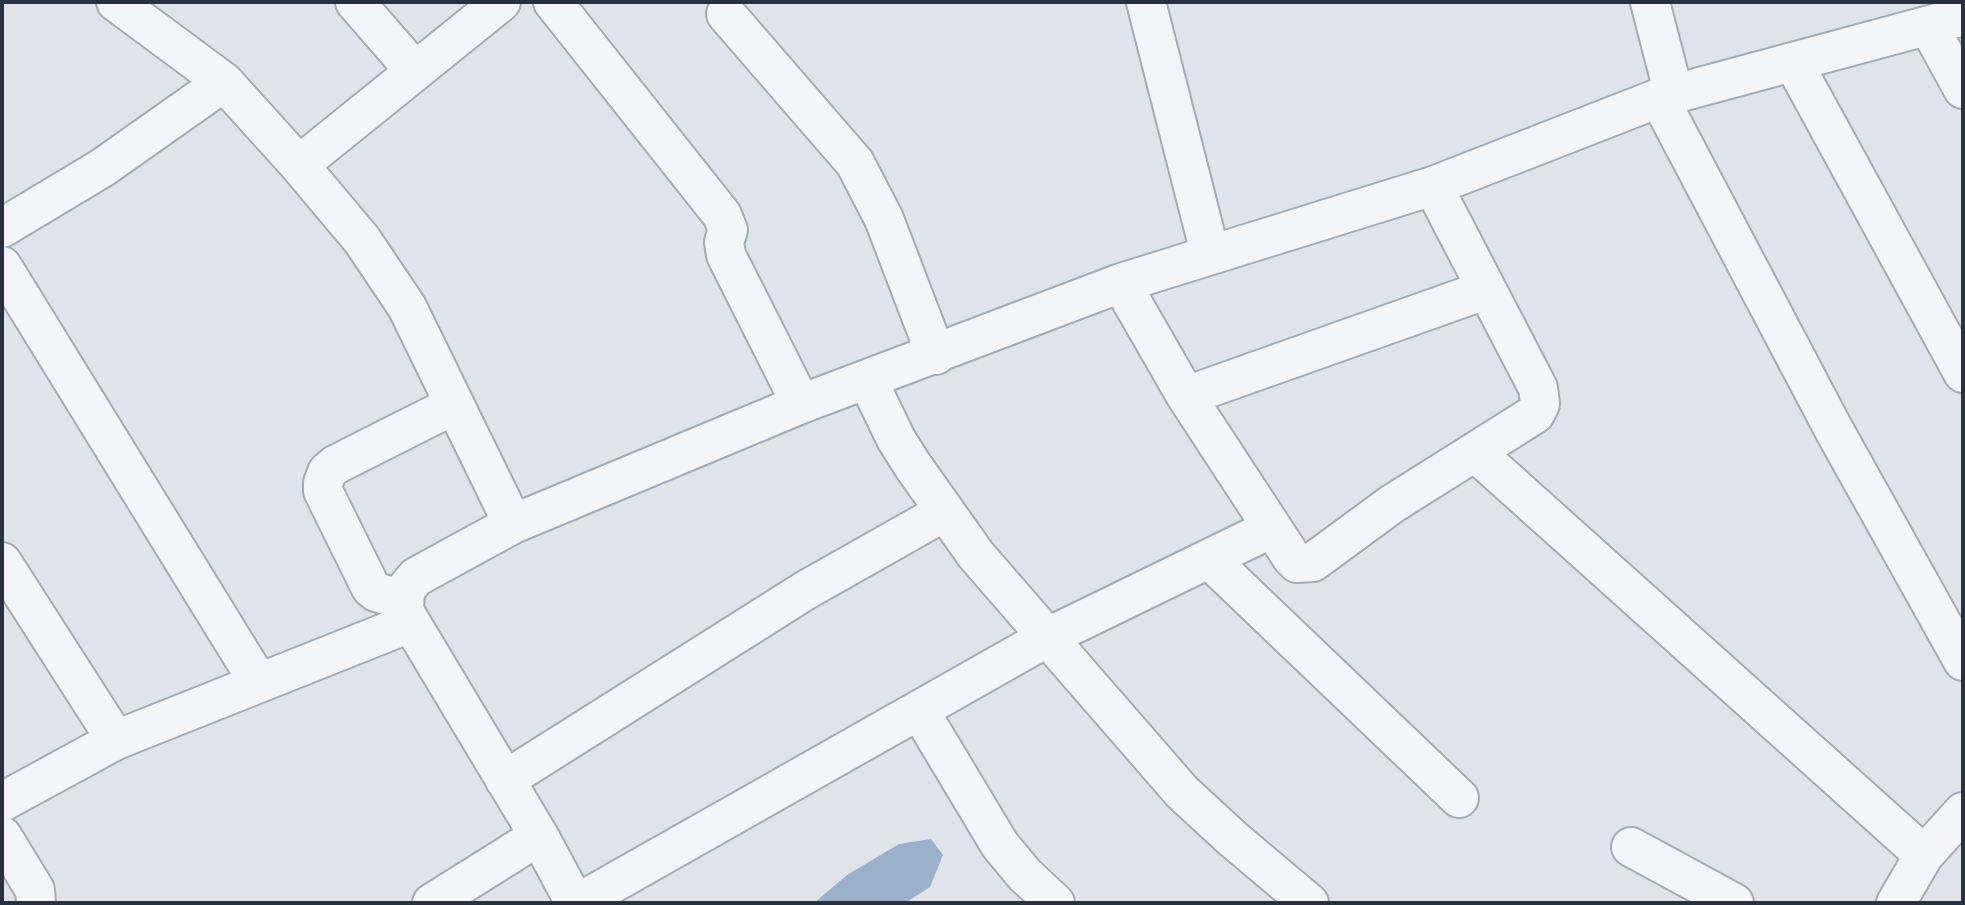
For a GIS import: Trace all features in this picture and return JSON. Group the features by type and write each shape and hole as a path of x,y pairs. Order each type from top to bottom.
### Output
{"street":[{"path":"116,2 224,82 362,240 407,307 513,524"},
{"path":"355,2 415,71"},
{"path":"299,165 501,2"},
{"path":"553,2 722,215 728,230 724,242 726,255 801,404"},
{"path":"1146,2 1210,253"},
{"path":"1650,2 1666,96 1834,430 1963,661"},
{"path":"726,14 855,163 884,219 936,355"},
{"path":"406,611 405,590 416,577 513,524 801,404 1121,283 1433,186 1666,96 1946,21 1963,89"},
{"path":"1793,62 1963,373"},
{"path":"2,228 102,168 224,82"},
{"path":"1121,283 1186,396 1272,528 1297,563 1313,562 1392,504 1535,414 1540,404 1538,388 1433,186"},
{"path":"2,266 259,683"},
{"path":"1186,396 1485,290"},
{"path":"868,381 896,439 976,555 1182,792 1309,903"},
{"path":"454,405 335,465 327,472 323,491 371,588 406,611 576,903 1048,637 1272,528"},
{"path":"1475,452 1924,855"},
{"path":"505,780 806,590 944,512"},
{"path":"1210,560 1459,798"},
{"path":"2,562 116,740"},
{"path":"2,802 116,740 259,683 406,611"},
{"path":"919,710 1000,845 1025,875 1055,903"},
{"path":"1896,903 1924,855 1963,812"},
{"path":"2,836 35,890 36,903"},
{"path":"432,903 539,836"},
{"path":"1631,847 1734,903"}],"water":[{"path":"931,839 943,855 930,887 905,903 814,903 847,875 899,844"}]}
